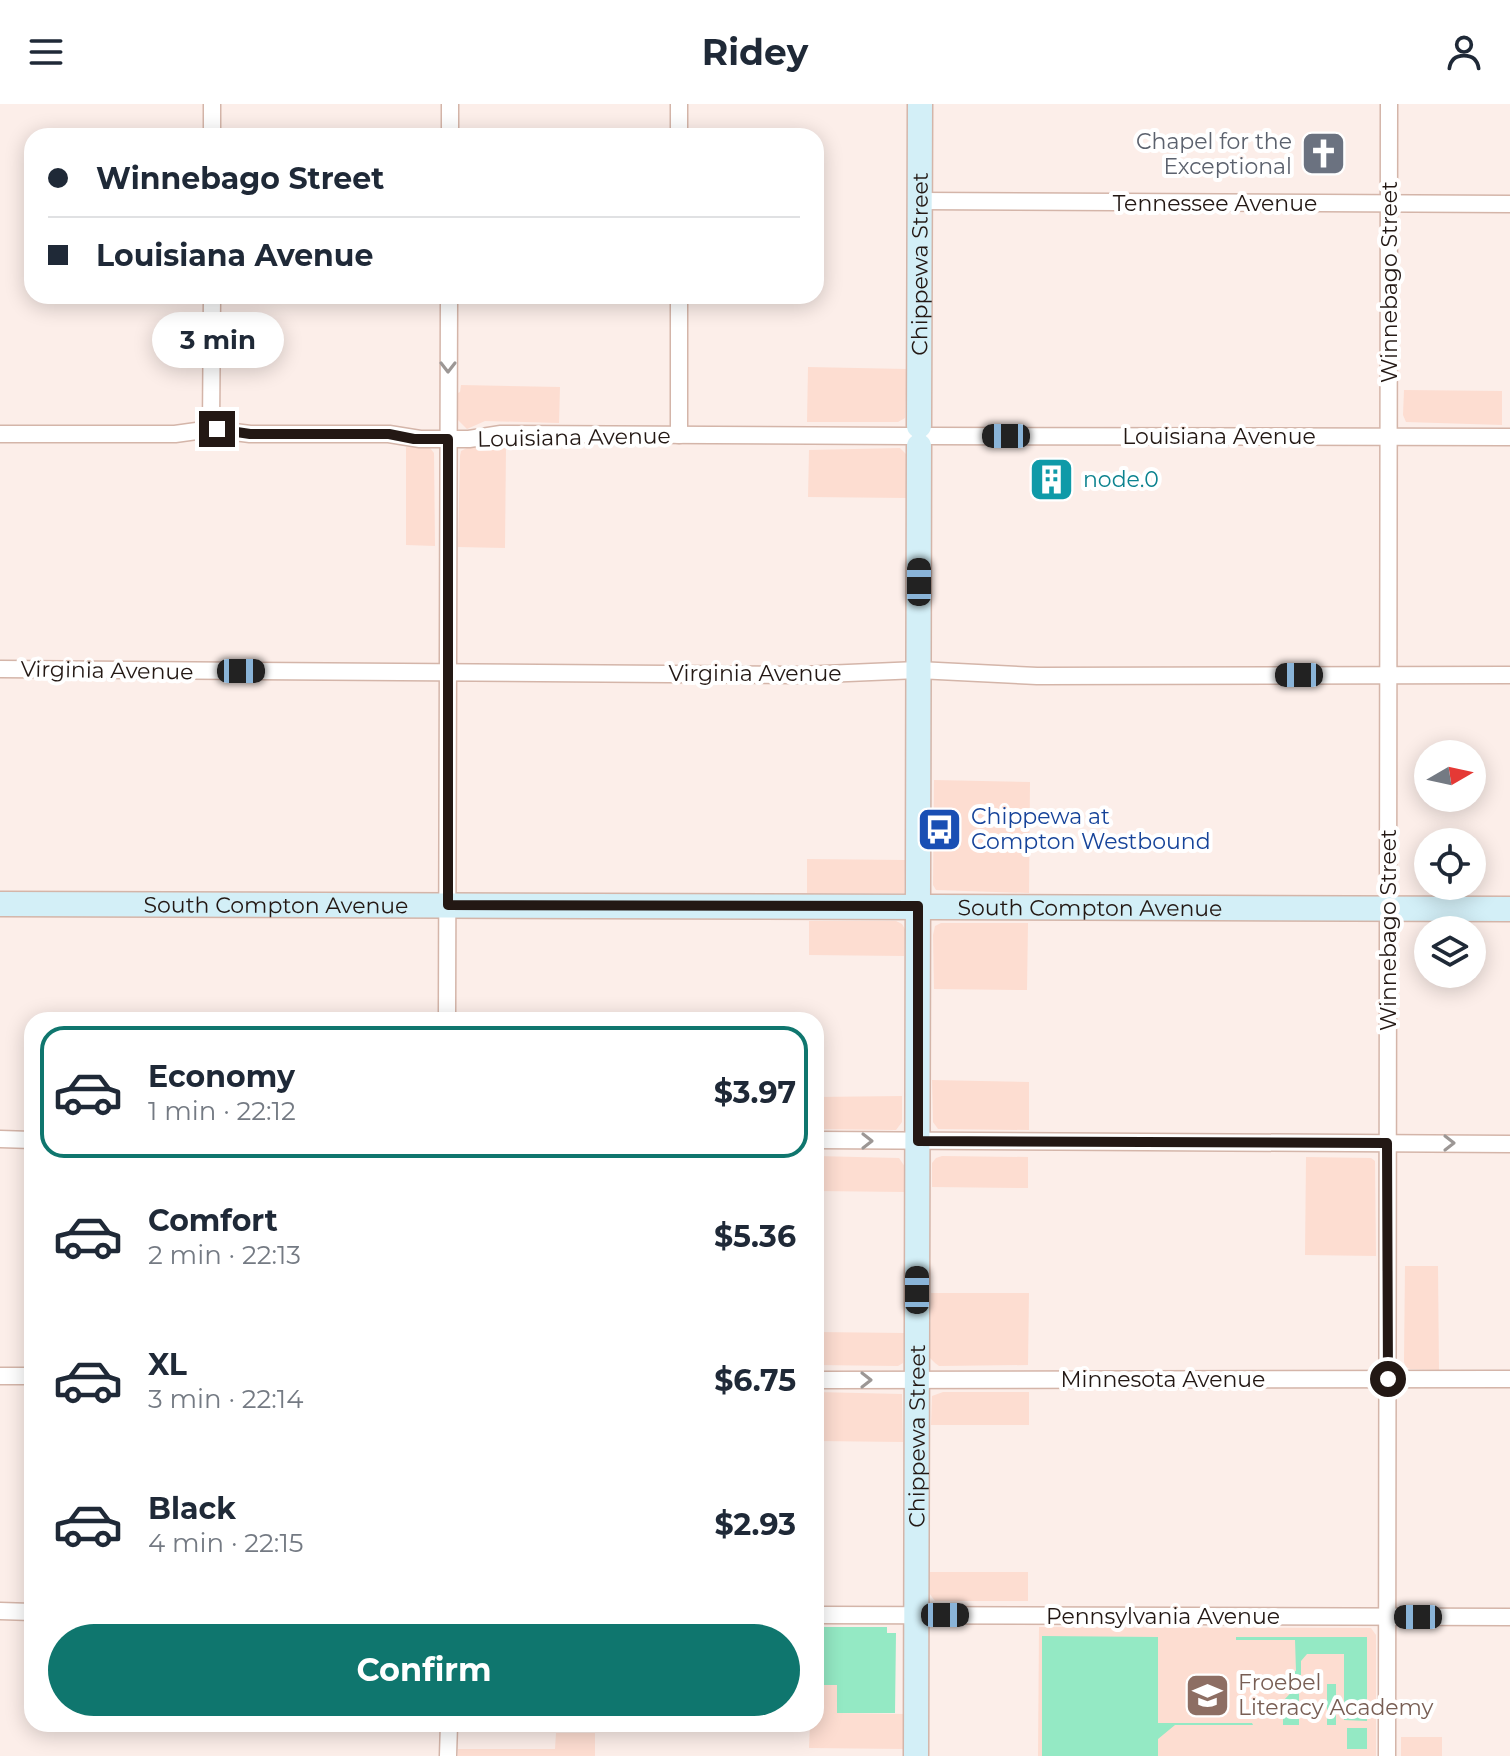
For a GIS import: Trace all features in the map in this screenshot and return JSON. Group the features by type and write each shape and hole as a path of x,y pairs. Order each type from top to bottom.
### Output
{"main road":[{"name":"Chippewa Street","path":"916,1756 920,104"},
{"name":"South Compton Avenue","path":"0,904 1510,909"}],"street":[{"path":"212,104 212,128"},
{"path":"450,104 450,128"},
{"path":"679,104 679,128"},
{"name":"Winnebago Street","path":"1387,1756 1389,104"},
{"name":"Tennessee Avenue","path":"919,201 1510,204"},
{"path":"211,429 212,304"},
{"path":"447,1012 449,304"},
{"path":"679,304 679,435"},
{"name":"Louisiana Avenue","path":"0,434 175,434 211,429 250,434 389,434 414,439 501,434 1510,437"},
{"name":"Virginia Avenue","path":"0,669 801,675 918,670 1037,676 1510,675"},
{"path":"0,1139 24,1140"},
{"path":"824,1140 1510,1144"},
{"path":"0,1376 24,1376"},
{"name":"Minnesota Avenue","path":"824,1380 1510,1379"},
{"path":"0,1611 24,1612"},
{"name":"Pennsylvania Avenue","path":"824,1615 1510,1617"},
{"path":"448,1756 449,1732"}],"shaded area":[{"path":"808,367 907,369 905,418 898,422 807,422"},
{"path":"461,385 560,387 559,423 485,421 467,429 456,418 456,394 460,392"},
{"path":"1404,390 1502,391 1502,425 1406,422 1403,415"},
{"path":"406,447 430,448 434,453 435,546 406,545"},
{"path":"469,447 506,447 505,548 458,547 460,456 461,451"},
{"path":"900,448 906,454 906,498 808,497 809,450"},
{"path":"934,780 1030,782 1029,893 936,890 933,885"},
{"path":"807,859 905,860 904,893 807,893"},
{"path":"809,921 896,921 905,929 904,956 809,955"},
{"path":"941,923 1028,923 1027,990 934,989 933,935 935,926"},
{"path":"932,1080 1029,1082 1029,1130 938,1129 933,1122"},
{"path":"902,1096 902,1122 896,1130 824,1129 824,1097"},
{"path":"824,1156 899,1158 905,1167 905,1192 824,1191"},
{"path":"942,1156 1028,1157 1028,1188 932,1187 932,1163"},
{"path":"1306,1157 1371,1158 1375,1161 1376,1256 1305,1255"},
{"path":"1405,1266 1438,1266 1439,1370 1410,1369 1404,1362"},
{"path":"931,1293 1029,1293 1028,1365 939,1366 930,1358"},
{"path":"824,1332 904,1333 903,1363 898,1366 824,1365"},
{"path":"824,1392 902,1394 903,1442 824,1441"},
{"path":"943,1392 1029,1392 1029,1425 931,1425 932,1396"},
{"path":"930,1572 1028,1572 1028,1601 935,1601 929,1593"},
{"name":"Froebel Literacy Academy","path":"1039,1627 1371,1628 1376,1635 1376,1756 1038,1756"},
{"path":"824,1685 837,1685 837,1713 904,1714 904,1749 809,1748 810,1732 824,1732"},
{"path":"556,1733 595,1733 595,1756 458,1756 458,1749 555,1749"},
{"path":"1401,1737 1442,1737 1442,1756 1401,1756"}],"green space":[{"path":"824,1627 887,1627 887,1633 896,1633 895,1713 837,1713 837,1685 824,1685"},
{"path":"1042,1636 1158,1637 1158,1723 1253,1725 1175,1725 1158,1739 1158,1756 1042,1756"},
{"path":"1236,1637 1367,1637 1367,1721 1344,1720 1344,1654 1307,1654 1301,1661 1301,1675 1292,1675 1296,1671 1295,1640 1236,1640"},
{"path":"1299,1684 1299,1725 1283,1725 1283,1715 1270,1715"},
{"path":"1327,1684 1336,1684 1336,1725 1327,1725"},
{"path":"1347,1728 1367,1728 1367,1749 1347,1749"}],"place":[{"name":"Chapel for the Exceptional","path":"1323,154"},
{"name":"node.0","path":"1052,479"},
{"name":"Chippewa at Compton Westbound","path":"940,829"},
{"name":"Froebel Literacy Academy","path":"1207,1695"}],"route":[{"path":"217,429 250,434 389,434 414,439 448,439 448,905 918,906 918,1141 1387,1143 1388,1379"}]}
